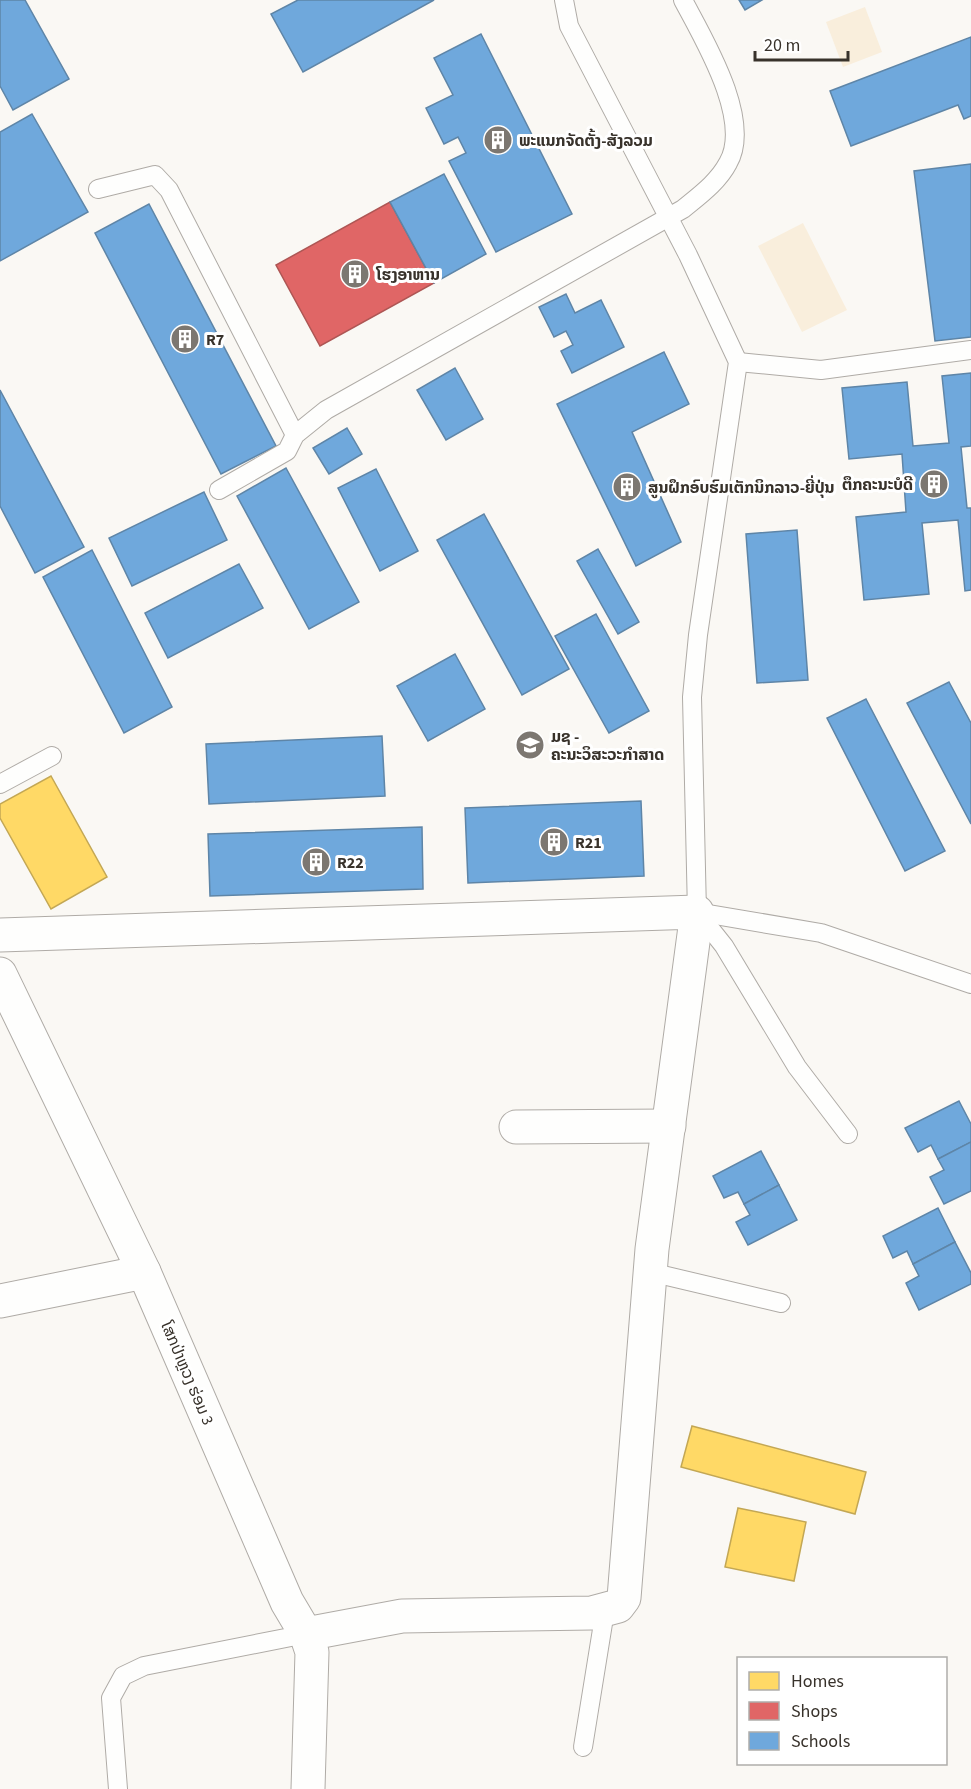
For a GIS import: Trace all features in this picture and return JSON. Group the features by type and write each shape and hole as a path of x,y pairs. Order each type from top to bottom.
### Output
{"street":[{"path":"0,935 697,912 651,1272 624,1598 618,1606 592,1613 402,1616 306,1634"},
{"name":"ໂສກປ່າຫຼວງ ຮ່ອມ 3","path":"0,974 144,1272 287,1602 306,1634 312,1652 308,1789"},
{"path":"516,1127 669,1126"},
{"path":"0,1301 144,1272"}],"lane":[{"path":"564,0 569,26 668,217 738,362 698,635 692,697 697,912 724,946 797,1067 848,1134"},
{"path":"219,490 287,451 295,435 326,410 683,209 713,184 729,162 735,141 729,95 721,72 683,0"},
{"path":"98,189 155,175 169,190 295,435"},
{"path":"738,362 821,370 971,350"},
{"path":"0,784 52,756"},
{"path":"697,912 821,933 971,984"},
{"path":"651,1272 781,1303"},
{"path":"583,1747 605,1611"},
{"path":"118,1789 111,1698 123,1676 144,1666 306,1634"}],"shaded area":[{"path":"865,7 882,52 843,67 826,22"},
{"path":"803,223 847,310 802,332 758,246"}],"building: Homes":[{"path":"51,776 107,877 51,909 0,818 0,804"},
{"path":"692,1426 866,1472 855,1514 681,1467"},
{"path":"738,1508 806,1522 794,1581 725,1567"}],"building: Shops":[{"name":"ໂຮງອາຫານ","path":"390,202 434,283 320,346 276,265"}],"building: Schools":[{"path":"0,0 25,0 69,79 13,110 0,86"},
{"path":"298,0 434,0 303,72 271,14"},
{"path":"739,0 762,0 745,10"},
{"name":"ພະແນກຈັດຕັ້ງ-ສັງລວມ","path":"481,34 572,214 496,252 449,161 466,153 458,137 444,144 426,108 453,95 434,58"},
{"path":"971,37 971,116 964,119 958,105 851,146 830,91"},
{"path":"32,114 88,212 0,261 0,132"},
{"path":"971,164 971,337 935,341 914,171"},
{"path":"444,174 486,254 434,283 390,202"},
{"name":"R7","path":"149,204 276,446 221,474 95,233"},
{"path":"566,294 575,313 601,300 624,347 572,373 561,351 573,345 566,331 554,337 539,307"},
{"name":"ສູນຝຶກອົບຮົມເຕັກນິກລາວ-ຍີ່ປຸ່ນ","path":"664,352 689,404 632,432 681,542 636,566 557,404"},
{"path":"455,368 483,419 446,440 417,390"},
{"name":"ຕຶກຄະນະບໍດີ","path":"971,373 971,446 961,447 967,508 971,508 971,590 965,591 958,520 922,523 929,594 864,600 856,517 906,512 902,454 849,459 842,388 907,382 913,446 949,443 942,376"},
{"path":"0,390 84,547 35,573 0,506"},
{"path":"347,428 362,454 329,474 313,448"},
{"path":"286,468 359,602 309,629 237,496"},
{"path":"376,469 418,551 380,571 338,488"},
{"path":"204,492 227,540 132,586 109,538"},
{"path":"484,514 569,669 522,695 437,540"},
{"path":"797,530 808,680 757,683 746,534"},
{"path":"598,549 639,622 618,634 577,561"},
{"path":"92,550 172,707 124,733 43,577"},
{"path":"239,564 263,608 168,658 145,613"},
{"path":"596,614 649,711 609,733 555,636"},
{"path":"455,654 485,709 428,741 397,686"},
{"path":"949,682 971,723 971,824 907,703"},
{"path":"866,699 945,851 905,871 827,718"},
{"path":"382,736 385,796 209,804 206,744"},
{"name":"R21","path":"641,801 644,876 468,883 465,808"},
{"name":"R22","path":"422,827 423,889 210,896 208,834"},
{"path":"959,1101 971,1124 971,1142 938,1159 931,1145 918,1152 905,1128"},
{"path":"971,1142 971,1191 944,1204 930,1177 944,1170 938,1159"},
{"path":"761,1151 779,1185 744,1204 738,1192 724,1198 713,1176"},
{"path":"779,1185 797,1220 748,1245 736,1222 750,1215 744,1204"},
{"path":"938,1208 955,1242 913,1264 907,1251 893,1258 883,1236"},
{"path":"955,1242 971,1273 971,1284 919,1310 906,1283 919,1276 913,1264"}],"place":[{"name":"ພະແນກຈັດຕັ້ງ-ສັງລວມ","path":"498,140"},
{"name":"ໂຮງອາຫານ","path":"355,274"},
{"name":"R7","path":"185,339"},
{"name":"ຕຶກຄະນະບໍດີ","path":"934,484"},
{"name":"ສູນຝຶກອົບຮົມເຕັກນິກລາວ-ຍີ່ປຸ່ນ","path":"627,487"},
{"name":"ມຊ - ຄະນະວິສະວະກຳສາດ","path":"530,745"},
{"name":"R21","path":"554,842"},
{"name":"R22","path":"316,862"}]}
